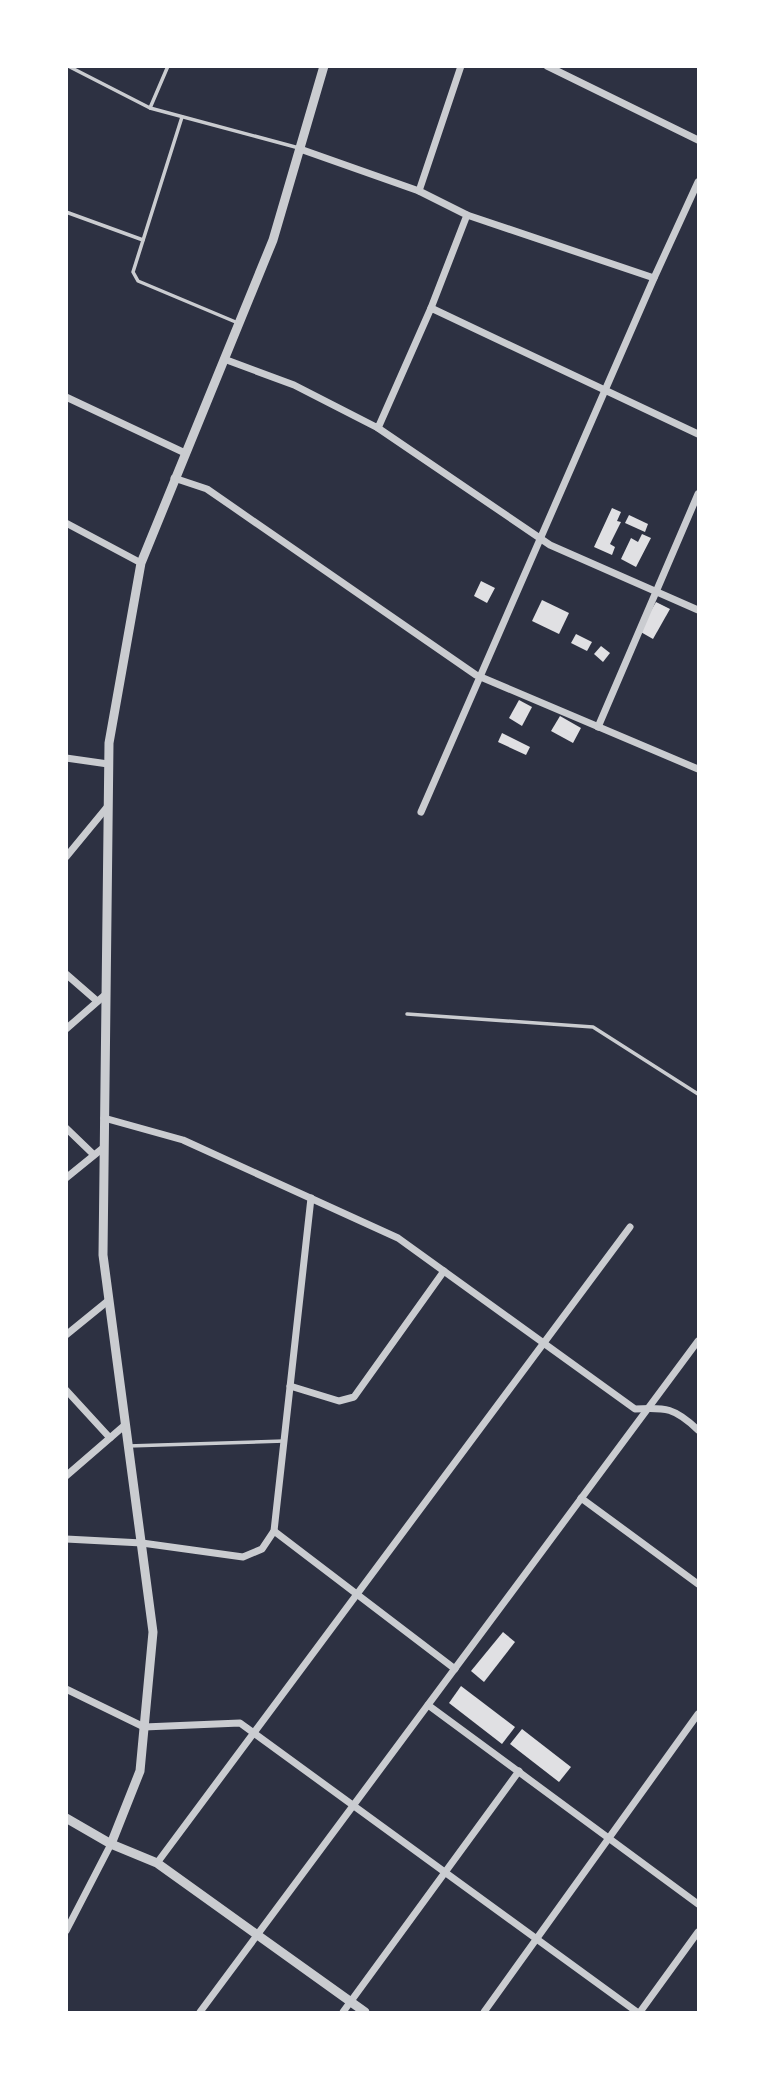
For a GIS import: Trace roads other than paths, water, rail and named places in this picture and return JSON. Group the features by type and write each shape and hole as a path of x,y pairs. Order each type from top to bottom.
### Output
{"street":[{"path":"66,1931 111,1844 140,1771 153,1632 103,1255 101,998 109,743 142,563 174,478 273,240 324,66"},
{"path":"419,191 461,66"},
{"path":"547,66 698,141"},
{"path":"300,149 419,191 467,215 654,278"},
{"path":"421,812 698,182"},
{"path":"378,428 431,308 467,215"},
{"path":"431,308 698,434"},
{"path":"223,359 294,386 378,428 550,545 698,610"},
{"path":"66,397 185,453"},
{"path":"174,478 207,489 480,678 698,769"},
{"path":"598,727 698,494"},
{"path":"66,523 142,563"},
{"path":"66,758 108,764"},
{"path":"66,857 108,806"},
{"path":"66,974 101,998"},
{"path":"66,1029 101,998"},
{"path":"104,1118 183,1140 398,1238 635,1409 662,1407 684,1417 698,1430"},
{"path":"66,1128 93,1154"},
{"path":"66,1178 103,1148"},
{"path":"66,1539 142,1543 243,1556 262,1549 274,1531 311,1198"},
{"path":"157,1863 630,1227"},
{"path":"290,1386 339,1401 354,1397 444,1271"},
{"path":"66,1335 109,1300"},
{"path":"201,2012 698,1341"},
{"path":"66,1390 110,1438"},
{"path":"66,1476 125,1424"},
{"path":"581,1498 698,1584"},
{"path":"274,1531 455,1669"},
{"path":"66,1689 144,1727 240,1723 638,2012 698,1932"},
{"path":"428,1705 698,1904"},
{"path":"484,2012 698,1714"},
{"path":"343,2012 519,1771"},
{"path":"66,1818 111,1844 157,1863 365,2012"}],"lane":[{"path":"68,66 150,108 300,149"},
{"path":"150,108 168,66"},
{"path":"182,117 133,272 138,281 238,323"},
{"path":"66,212 143,240"},
{"path":"407,1014 593,1027 698,1094"},
{"path":"128,1446 284,1441"}]}
